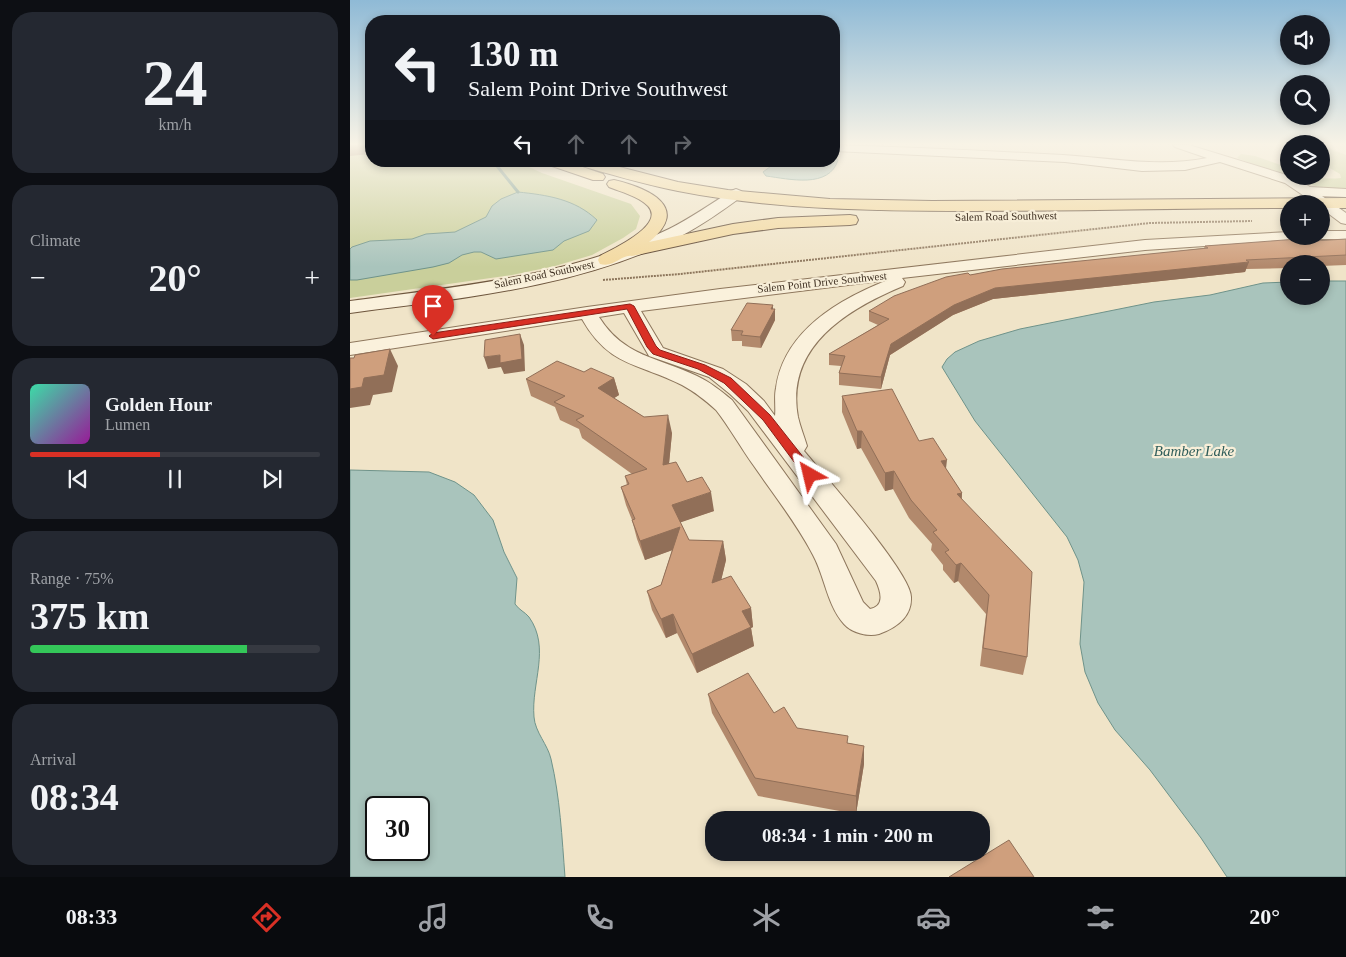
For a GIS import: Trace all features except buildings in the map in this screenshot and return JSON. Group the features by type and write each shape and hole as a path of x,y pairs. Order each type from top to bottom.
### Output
{"main road":[{"path":"607,260 654,230 659,224 660,213 656,204 619,186"},
{"path":"638,186 671,193 730,198"},
{"path":"678,186 730,198"},
{"name":"Salem Road Southwest","path":"350,307 511,282 607,260 686,227 730,198 910,206 1335,210"},
{"name":"Salem Road Southwest","path":"730,198 842,213 936,216 1280,213"},
{"path":"632,251 705,234 754,226 936,216"}],"street":[{"path":"1298,186 1335,210"},
{"path":"1308,191 1346,193"},
{"path":"1330,236 1346,235"},
{"name":"Salem Point Drive Southwest","path":"350,349 588,312 720,294 1145,245 1280,237"},
{"path":"801,462 788,426 784,395 798,351 822,323 865,294 895,282 937,270"},
{"path":"588,312 597,331 618,351 642,363 697,382 724,406 826,553 850,608 858,618 871,622 890,616 894,608 896,590 887,574 766,418 728,381 701,367 656,352 630,306"}],"path":[{"path":"603,280 680,274 1150,223 1259,221"}],"green space":[{"path":"350,186 579,186 631,204 640,216 636,229 623,238 592,255 555,266 512,275 350,298"},
{"path":"1318,186 1346,186 1346,190"}],"water":[{"path":"518,192 560,199 579,207 597,220 589,231 564,241 553,250 496,259 481,252 474,252 462,255 449,263 433,267 350,280 350,249 352,247 370,241 412,239 426,234 455,232 486,217 492,206 501,199"},
{"name":"Bamber Lake","path":"1330,281 1346,281 1346,877 1227,877 1201,838 1150,770 1115,730 1098,703 1085,672 1080,644 1084,582 1078,560 1067,537 975,421 942,367 955,352 979,341 1020,329 1154,302 1210,295 1263,283 1280,282 1280,305 1330,305"},
{"path":"350,470 429,472 455,482 474,495 493,520 504,552 517,578 515,604 529,617 539,641 539,666 535,691 534,717 549,754 557,788 565,877 350,877"}],"waterway":[{"path":"513,186 518,192"}],"route":[{"path":"433,336 630,306 656,352 664,356 689,362 716,373 728,381 756,406 810,475"}]}
